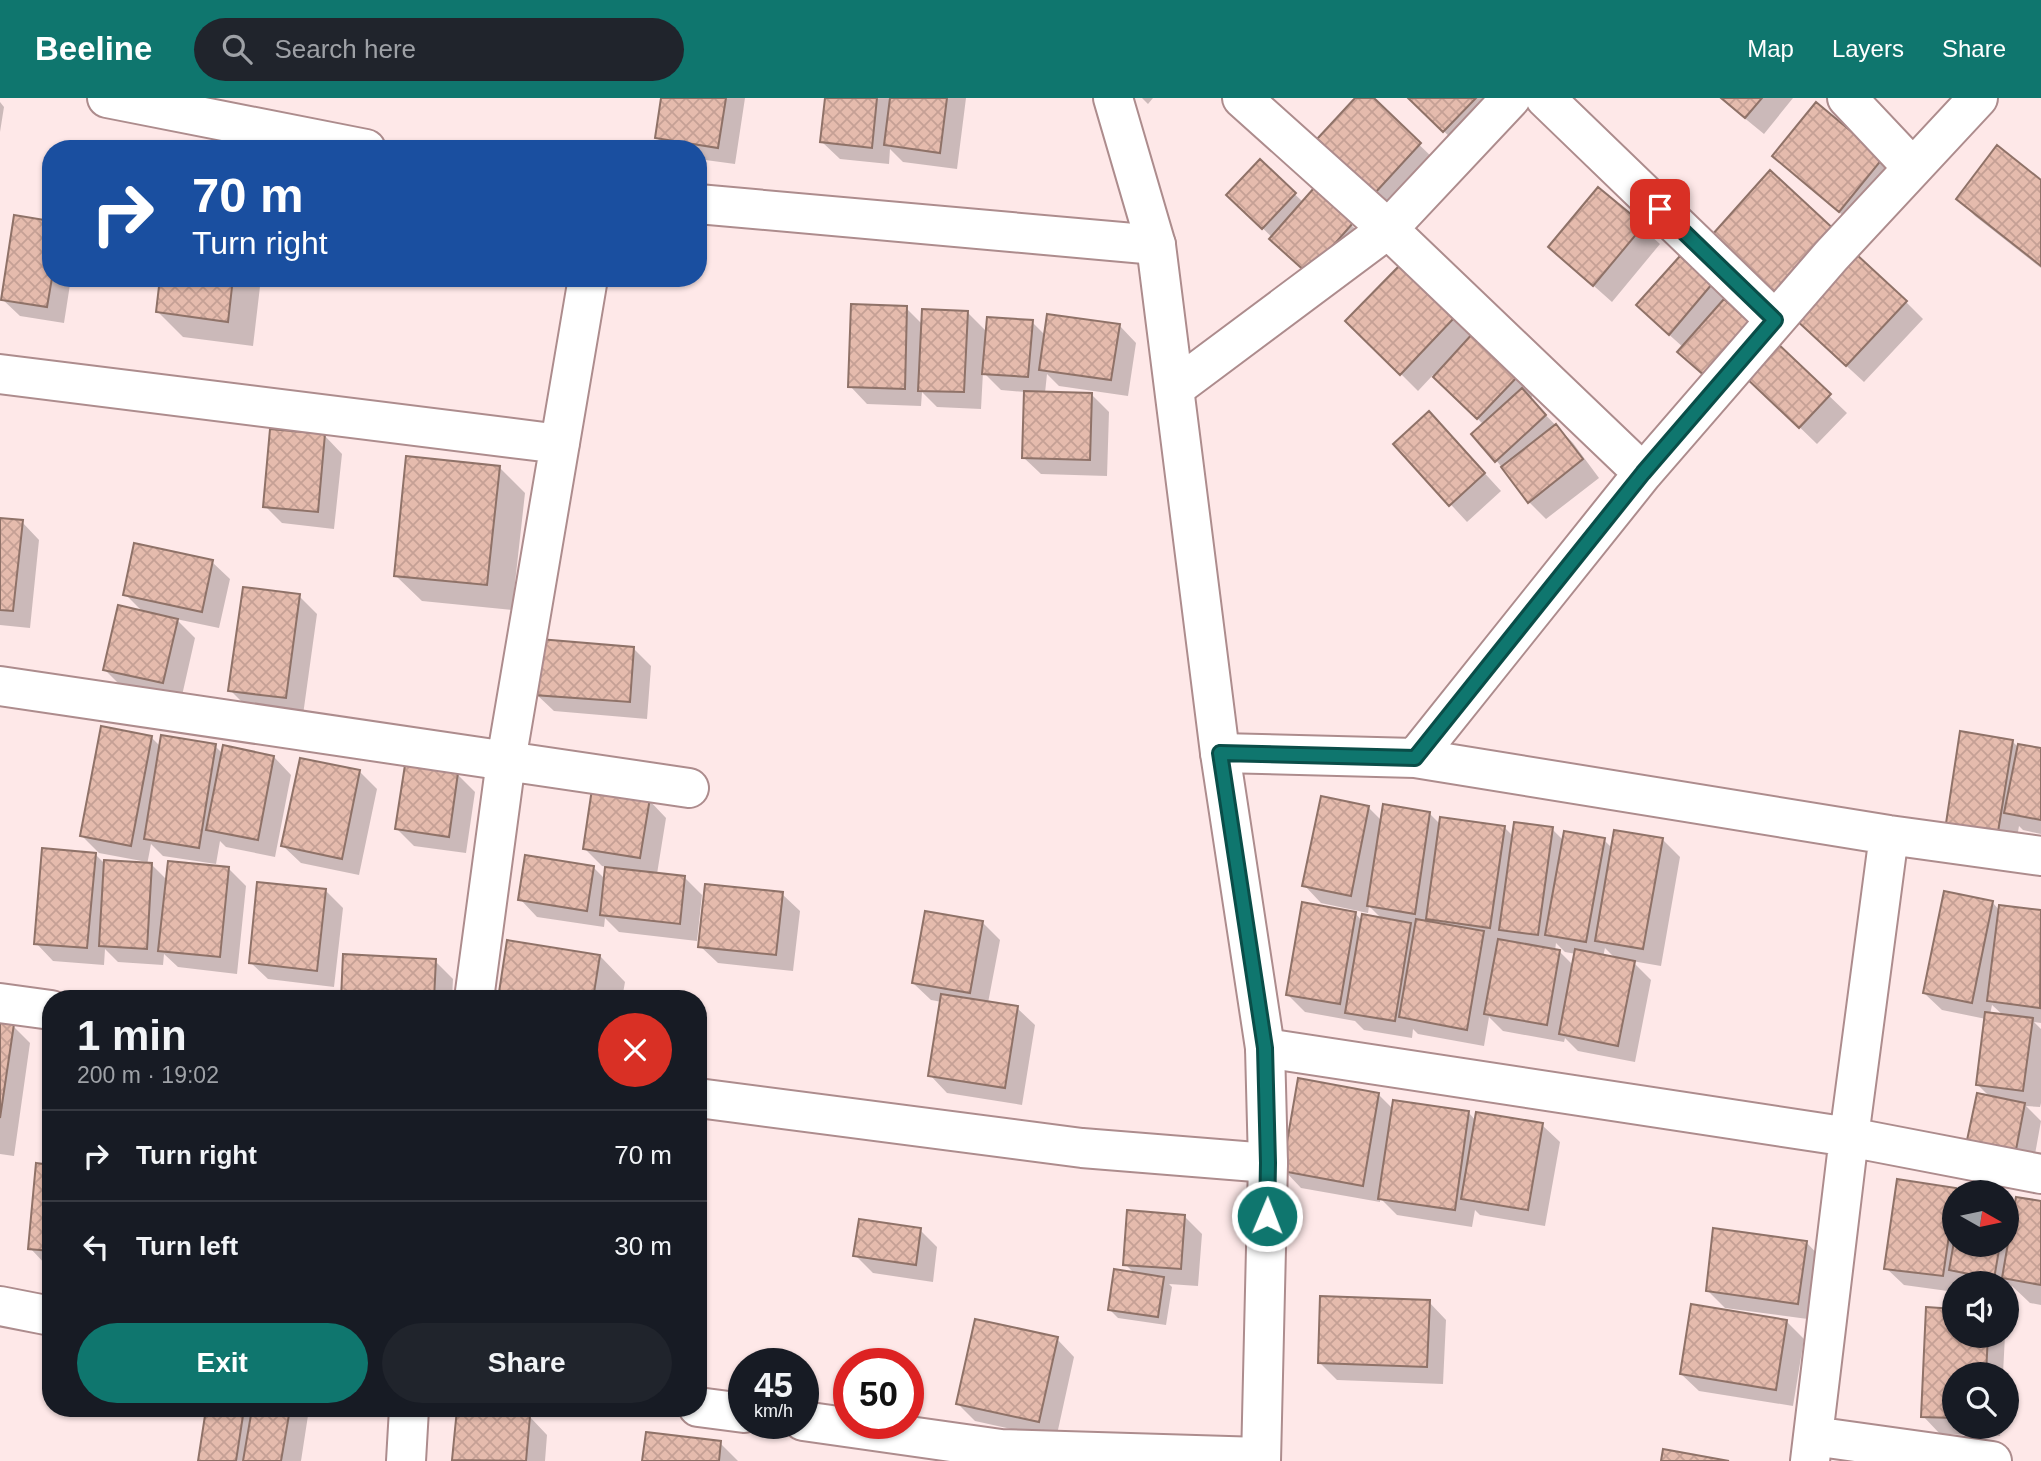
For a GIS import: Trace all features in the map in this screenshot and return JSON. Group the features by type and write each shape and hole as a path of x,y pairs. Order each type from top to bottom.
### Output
{"street":[{"path":"107,98 320,140"},
{"path":"819,1423 1002,1449 1261,1459 1268,1163 1265,1048 1220,753 1156,245 1113,98"},
{"path":"1242,98 1388,229 1643,473"},
{"path":"1175,388 1388,229 1511,98"},
{"path":"1545,98 1775,320"},
{"path":"1846,98 1913,168"},
{"path":"1415,758 1643,473 1831,256 1978,98"},
{"path":"707,205 1156,245"},
{"path":"475,990 506,761 586,287"},
{"path":"0,374 560,444"},
{"path":"0,686 689,788"},
{"path":"1220,753 1415,758 1889,835 2041,856"},
{"path":"1889,835 1811,1448 1992,1461"},
{"path":"0,1003 42,1009"},
{"path":"1265,1048 1849,1137 2041,1174"},
{"path":"707,1099 1082,1148 1268,1163"},
{"path":"0,1306 42,1314"},
{"path":"707,1408 728,1411"},
{"path":"406,1461 409,1417"}],"building":[{"path":"661,98 726,98 718,148 707,146 707,140 655,138"},
{"path":"825,98 877,98 872,148 820,142"},
{"path":"890,98 947,98 940,153 884,145"},
{"path":"1355,98 1374,98 1421,143 1374,194 1317,139"},
{"path":"1408,98 1476,98 1443,132"},
{"path":"1721,98 1762,98 1745,118"},
{"path":"1816,102 1883,158 1839,212 1772,156"},
{"path":"1997,145 2041,180 2041,266 1956,199"},
{"path":"1260,159 1296,193 1262,229 1226,195"},
{"path":"1770,170 1838,233 1780,297 1712,235"},
{"path":"1598,187 1644,225 1593,286 1548,247"},
{"path":"1314,188 1353,223 1308,274 1269,239"},
{"path":"14,215 42,220 42,287 50,287 47,307 1,300"},
{"path":"1856,254 1907,301 1846,366 1795,319"},
{"path":"1680,256 1712,284 1669,335 1636,305"},
{"path":"1400,265 1454,318 1400,375 1345,321"},
{"path":"159,287 232,287 228,322 156,312"},
{"path":"1724,299 1759,331 1713,383 1677,352"},
{"path":"851,304 907,306 905,389 848,387"},
{"path":"922,309 968,311 964,392 918,391"},
{"path":"1047,314 1120,324 1111,380 1039,370"},
{"path":"987,317 1033,320 1028,377 982,374"},
{"path":"1474,332 1519,375 1477,419 1433,377"},
{"path":"1776,342 1831,394 1799,428 1744,376"},
{"path":"1522,388 1546,415 1495,462 1471,434"},
{"path":"1024,391 1092,393 1090,460 1022,458"},
{"path":"1429,411 1485,473 1449,506 1393,444"},
{"path":"1556,424 1583,459 1528,503 1501,467"},
{"path":"270,429 325,434 318,512 263,507"},
{"path":"406,456 500,466 487,585 394,576"},
{"path":"0,518 23,520 13,611 0,610"},
{"path":"134,543 213,560 202,612 123,595"},
{"path":"243,587 300,594 286,698 228,691"},
{"path":"118,605 178,619 163,683 103,670"},
{"path":"539,639 634,647 630,702 534,695"},
{"path":"101,726 152,736 131,846 80,836"},
{"path":"1960,731 2013,740 1997,838 1945,830"},
{"path":"161,735 216,744 199,848 144,839"},
{"path":"2018,744 2041,748 2041,820 2004,813"},
{"path":"223,745 274,756 258,840 206,830"},
{"path":"300,758 360,770 342,859 281,846"},
{"path":"405,765 458,773 449,837 395,829"},
{"path":"592,789 650,798 640,858 583,849"},
{"path":"1321,796 1369,806 1351,896 1302,886"},
{"path":"1383,804 1430,812 1415,914 1367,906"},
{"path":"1440,817 1505,826 1490,928 1426,919"},
{"path":"1514,822 1553,827 1538,935 1499,930"},
{"path":"1614,830 1663,838 1643,949 1595,941"},
{"path":"1564,831 1605,838 1586,942 1545,935"},
{"path":"42,848 96,853 87,948 34,944"},
{"path":"525,855 594,866 587,911 518,900"},
{"path":"104,860 152,863 147,949 99,946"},
{"path":"168,861 229,867 220,957 158,951"},
{"path":"605,867 685,876 680,924 600,915"},
{"path":"257,882 326,889 317,971 249,963"},
{"path":"705,884 783,892 776,955 698,947"},
{"path":"1944,891 1993,901 1972,1003 1923,993"},
{"path":"1302,902 1356,912 1340,1004 1286,995"},
{"path":"1999,905 2041,910 2040,1008 1987,1001"},
{"path":"925,911 983,921 970,993 912,983"},
{"path":"1362,914 1411,923 1395,1021 1345,1013"},
{"path":"1416,919 1484,931 1467,1030 1399,1017"},
{"path":"1498,939 1560,950 1547,1025 1484,1014"},
{"path":"507,940 600,955 594,990 499,990"},
{"path":"1575,949 1635,961 1618,1046 1559,1034"},
{"path":"343,954 436,959 434,990 341,990"},
{"path":"941,994 1018,1006 1005,1088 928,1076"},
{"path":"1985,1012 2033,1018 2023,1091 1976,1085"},
{"path":"0,1022 14,1024 0,1118"},
{"path":"1298,1078 1379,1093 1363,1186 1282,1171"},
{"path":"1977,1093 2025,1103 2015,1155 1966,1145"},
{"path":"1393,1100 1469,1111 1455,1210 1378,1199"},
{"path":"1476,1112 1543,1123 1528,1210 1461,1199"},
{"path":"36,1163 42,1164 42,1250 28,1249"},
{"path":"1897,1179 1942,1186 1942,1257 1946,1257 1942,1276 1884,1269"},
{"path":"2020,1198 2041,1201 2041,1285 2019,1281 2019,1271 2003,1271 2006,1257 2020,1256"},
{"path":"1127,1210 1185,1215 1181,1269 1123,1265"},
{"path":"859,1219 921,1228 916,1265 853,1256"},
{"path":"1713,1228 1807,1241 1798,1304 1706,1291"},
{"path":"1951,1257 1998,1257 1995,1271 1949,1270"},
{"path":"1114,1269 1164,1277 1158,1317 1108,1310"},
{"path":"1320,1296 1430,1300 1427,1367 1318,1363"},
{"path":"1691,1304 1787,1320 1776,1390 1680,1374"},
{"path":"1926,1307 1942,1308 1942,1348 1987,1348 1987,1362 1942,1362 1942,1418 1921,1417"},
{"path":"975,1319 1058,1337 1039,1422 956,1404"},
{"path":"205,1417 243,1417 236,1461 198,1461"},
{"path":"251,1417 289,1417 281,1461 243,1461"},
{"path":"456,1417 530,1417 526,1461 452,1460"},
{"path":"646,1432 721,1441 719,1461 642,1461"},
{"path":"1663,1449 1729,1461 1661,1461"}],"route":[{"path":"1267,1216 1265,1048 1220,753 1415,758 1643,473 1775,320 1660,209"}]}
